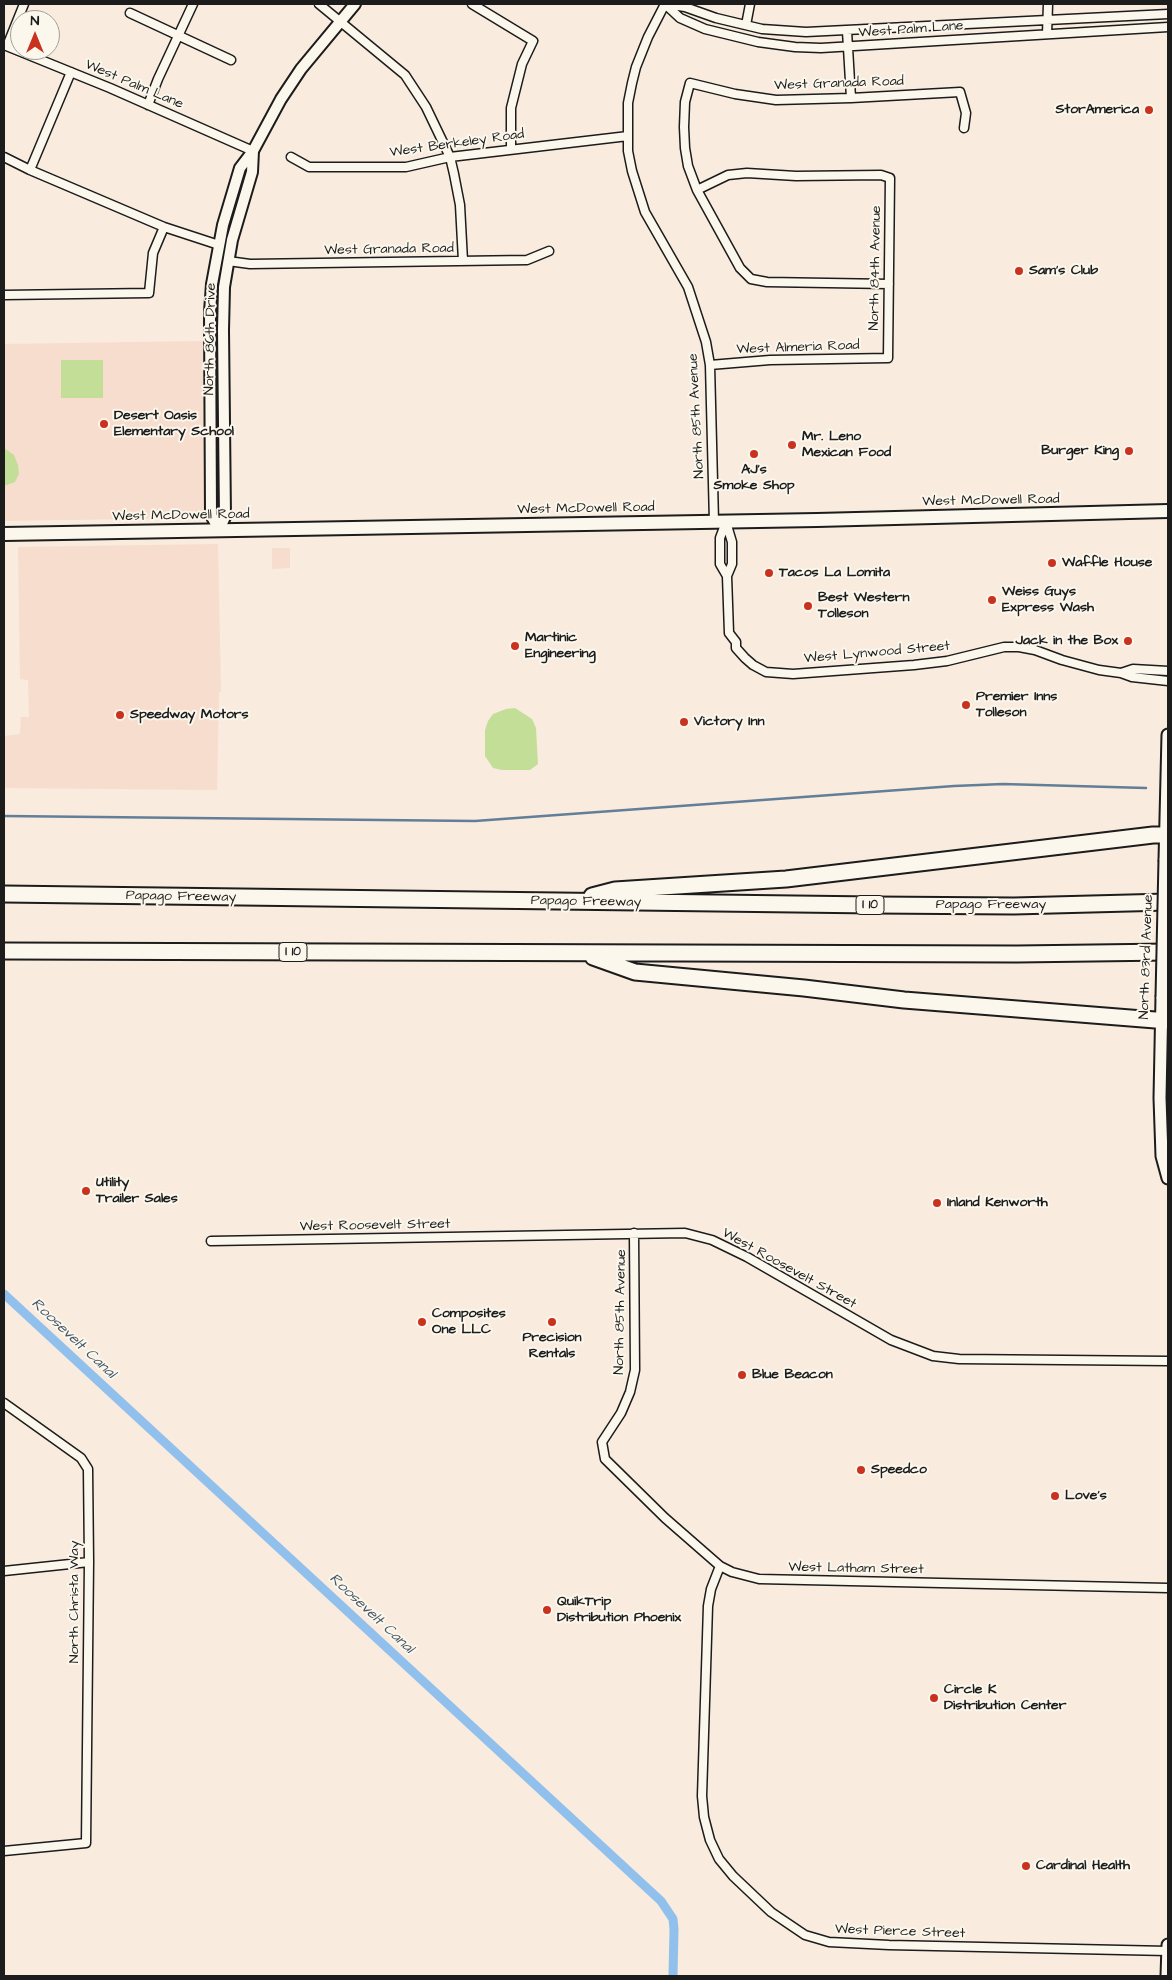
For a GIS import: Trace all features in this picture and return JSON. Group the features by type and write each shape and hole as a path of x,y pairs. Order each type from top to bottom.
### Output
{"highway":[{"path":"571,902 615,890 786,879 1167,835"},
{"name":"Papago Freeway","path":"4,894 1014,906 1168,902"},
{"name":"I 10","path":"4,951 1017,954 1168,952"},
{"path":"582,953 635,972 804,988 904,1000 1164,1021"}],"main road":[{"name":"West McDowell Road","path":"4,534 720,522 1168,512"},
{"name":"North 83rd Avenue","path":"1168,735 1162,996 1164,1021 1160,1098 1162,1156 1168,1178"},
{"path":"1168,1944 1168,1976"}],"street":[{"path":"5,46 24,4"},
{"path":"148,105 193,4"},
{"path":"319,4 405,75 426,107 450,156 460,205 463,261"},
{"name":"North 86th Drive","path":"219,530 212,515 211,298 219,244 230,197 240,168 253,151 281,99 301,69 355,4"},
{"path":"472,4 533,41 522,64 511,108 511,148"},
{"name":"West Palm Lane","path":"665,4 685,7 746,25 785,32 1168,14"},
{"name":"West Palm Lane","path":"665,4 680,18 705,28 758,42 795,47 848,46 1168,27"},
{"name":"North 85th Avenue","path":"665,4 648,36 636,67 629,97 628,136 632,171 645,212 688,287 706,342 710,365 720,522"},
{"path":"746,25 750,4"},
{"path":"1048,4 1048,34"},
{"path":"130,13 231,60"},
{"path":"847,30 851,98"},
{"name":"West Palm Lane","path":"5,46 71,72 253,151"},
{"path":"30,170 71,72"},
{"name":"West Granada Road","path":"697,190 688,166 685,148 685,102 690,83 735,94 776,100 960,92 966,113 964,128"},
{"name":"West Berkeley Road","path":"291,157 309,167 406,167 450,156 628,136"},
{"name":"North 86th Drive","path":"219,530 225,517 224,299 228,261 238,214 252,172 253,151"},
{"path":"4,157 164,227 219,244"},
{"name":"North 84th Avenue","path":"697,190 728,175 747,173 796,176 881,175 890,178 888,358"},
{"path":"697,190 740,268 751,278 767,282 889,284"},
{"path":"4,295 150,294 153,254 164,227"},
{"name":"West Granada Road","path":"228,261 250,264 527,260 549,252"},
{"path":"211,298 224,299"},
{"name":"West Almeria Road","path":"710,365 770,360 888,358"},
{"path":"720,522 732,542 732,564 726,576"},
{"path":"720,522 720,564 726,576"},
{"name":"West Lynwood Street","path":"726,576 729,633 736,642 736,648 753,665 766,672 793,674 933,663 1004,647 1019,647 1044,652 1086,667 1121,673 1132,677 1168,681"},
{"name":"West Lynwood Street","path":"1121,673 1133,669 1168,671"},
{"name":"North 85th Avenue","path":"602,1442 621,1413 630,1392 635,1370 634,1233"},
{"name":"West Roosevelt Street","path":"211,1242 685,1233 712,1240 747,1257 891,1340 933,1356 959,1359 1168,1361"},
{"name":"North Christa Way","path":"4,1403 81,1458 88,1469 89,1562 86,1843 4,1851"},
{"name":"West Latham Street","path":"602,1442 605,1459 665,1518 720,1566 738,1574 760,1579 1168,1588"},
{"path":"4,1571 89,1562"},
{"name":"West Pierce Street","path":"720,1566 711,1589 708,1606 702,1796 704,1817 710,1840 719,1859 733,1876 771,1912 805,1935 829,1942 1168,1951"}],"shaded area":[{"name":"Desert Oasis Elementary School","path":"203,341 206,505 204,513 192,518 4,521 4,344"},
{"path":"218,544 221,692 219,692 217,790 4,788 4,736 20,734 21,717 29,717 28,680 20,679 18,547"},
{"path":"272,548 290,548 290,568 272,569"}],"green space":[{"path":"61,360 103,360 103,398 61,398"},
{"path":"4,448 14,455 19,474 15,482 4,486"},
{"path":"515,708 532,719 536,728 538,764 530,770 502,770 493,768 485,756 485,730 488,721 493,714"}],"waterway":[{"path":"4,816 475,821 954,786 1003,784 1146,788"},
{"name":"Roosevelt Canal","path":"4,1294 661,1901 673,1919 673,1976"}],"place":[{"name":"StorAmerica","path":"1149,110"},
{"name":"Sam's Club","path":"1019,271"},
{"name":"Desert Oasis Elementary School","path":"104,424"},
{"name":"Mr. Leno Mexican Food","path":"792,445"},
{"name":"Burger King","path":"1129,451"},
{"name":"AJ's Smoke Shop","path":"754,454"},
{"name":"Waffle House","path":"1052,563"},
{"name":"Tacos La Lomita","path":"769,573"},
{"name":"Weiss Guys Express Wash","path":"992,600"},
{"name":"Best Western Tolleson","path":"808,606"},
{"name":"Jack in the Box","path":"1128,641"},
{"name":"Martinic Engineering","path":"515,646"},
{"name":"Premier Inns Tolleson","path":"966,705"},
{"name":"Speedway Motors","path":"120,715"},
{"name":"Victory Inn","path":"684,722"},
{"name":"Utility Trailer Sales","path":"86,1191"},
{"name":"Inland Kenworth","path":"937,1203"},
{"name":"Composites One LLC","path":"422,1322"},
{"name":"Precision Rentals","path":"552,1322"},
{"name":"Blue Beacon","path":"742,1375"},
{"name":"Speedco","path":"861,1470"},
{"name":"Love's","path":"1055,1496"},
{"name":"QuikTrip Distribution Phoenix","path":"547,1610"},
{"name":"Circle K Distribution Center","path":"934,1698"},
{"name":"Cardinal Health","path":"1026,1866"}]}
